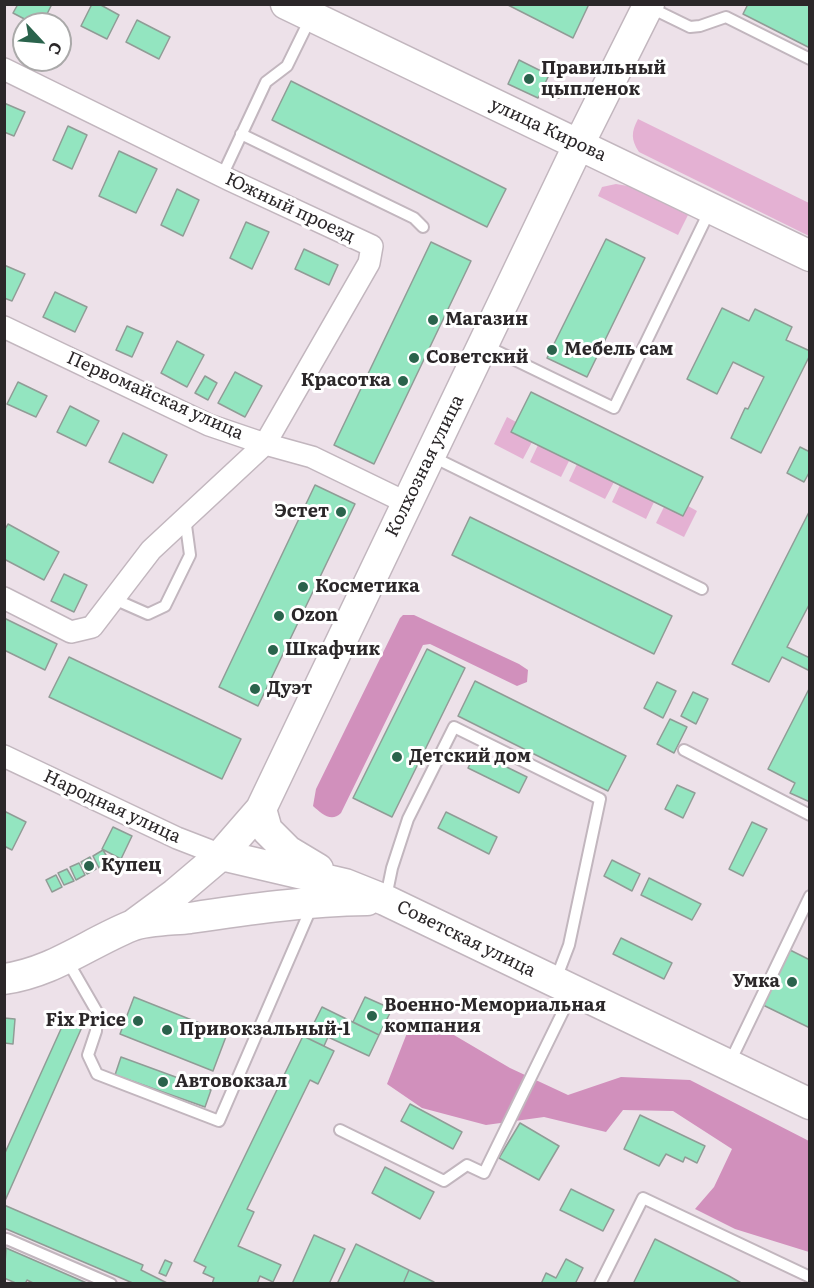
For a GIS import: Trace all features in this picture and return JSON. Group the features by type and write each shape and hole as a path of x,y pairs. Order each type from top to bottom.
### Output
{"street":[{"name":"Колхозная улица","path":"133,926 221,855 261,809 579,144 648,5"},
{"name":"улица Кирова","path":"299,11 810,256"},
{"name":"Южный проезд","path":"4,69 222,176 372,246 369,263 264,444"},
{"name":"Первомайская улица","path":"4,327 208,425 312,457 407,503"},
{"path":"4,598 71,632 92,627 151,550 264,444"},
{"name":"Народная улица","path":"8,758 177,838 221,855"},
{"path":"261,809 267,830 288,851 345,884"},
{"path":"221,855 345,884 386,900"},
{"name":"Советская улица","path":"4,979 21,976 67,960 133,926 266,907 386,900 810,1104"}],"lane":[{"path":"648,5 690,27 726,17 810,59"},
{"path":"222,176 266,82 287,66 299,11"},
{"path":"242,134 414,218 423,227"},
{"path":"483,345 614,408 711,208"},
{"path":"430,456 702,589"},
{"path":"114,599 148,614 165,606 190,555 185,519"},
{"path":"340,1130 444,1181 467,1165 484,1173 564,986 569,945 600,799 454,726 408,819 392,868 386,900"},
{"path":"684,750 810,815"},
{"path":"728,1065 810,896"},
{"path":"67,960 97,1012 96,1031 88,1055 97,1074 219,1120 314,903"},
{"path":"600,1284 643,1198 810,1277"},
{"path":"4,1240 7,1239 111,1284"}],"shaded area":[{"path":"638,119 809,203 809,236 639,152 634,144 633,136"},
{"path":"616,184 628,186 688,215 678,235 598,196 602,187"},
{"path":"507,417 516,422 512,432 532,442 523,459 494,444"},
{"path":"538,445 569,461 561,477 530,462"},
{"path":"577,464 614,482 605,499 569,481"},
{"path":"620,485 654,502 646,519 612,502"},
{"path":"688,506 697,511 684,537 656,523 664,507 683,516"},
{"path":"403,615 414,615 519,664 528,670 527,682 517,686 430,644 423,645 341,813 334,817 326,816 313,806 316,789"},
{"path":"418,1019 442,1028 510,1068 568,1095 621,1077 690,1080 809,1141 809,1252 735,1229 695,1209 714,1187 732,1149 673,1111 623,1110 606,1132 544,1117 486,1125 422,1108 387,1084 407,1033"}],"building":[{"path":"18,4 52,4 48,12 14,12"},
{"path":"92,4 99,4 119,15 107,39 81,26"},
{"path":"506,4 589,4 573,38"},
{"path":"748,4 810,5 810,48 743,14"},
{"path":"137,20 170,37 159,59 126,42"},
{"path":"519,60 549,75 538,98 508,84"},
{"path":"291,81 506,189 487,227 272,120"},
{"path":"556,83 565,87 559,98 551,94"},
{"path":"4,103 25,112 14,136 4,132"},
{"path":"68,126 87,135 72,169 53,160"},
{"path":"119,151 157,169 136,213 99,196"},
{"path":"177,189 199,200 183,236 161,225"},
{"path":"246,222 269,232 252,269 230,258"},
{"path":"606,239 645,258 587,377 547,358"},
{"path":"431,242 471,261 374,464 334,445"},
{"path":"304,249 338,265 329,285 295,269"},
{"path":"4,265 25,274 12,301 4,298"},
{"path":"55,292 87,307 75,332 43,317"},
{"path":"722,308 749,321 755,309 792,327 786,340 810,351 761,453 731,438 745,408 748,409 764,377 733,362 717,394 687,379"},
{"path":"127,326 143,333 132,357 116,350"},
{"path":"177,341 204,355 187,387 161,373"},
{"path":"235,372 262,386 245,417 218,403"},
{"path":"205,376 217,383 208,400 195,393"},
{"path":"18,382 47,396 36,417 7,404"},
{"path":"531,392 703,477 683,516 511,432"},
{"path":"70,406 99,421 86,446 57,432"},
{"path":"123,433 167,455 153,483 109,462"},
{"path":"800,447 810,452 810,471 804,482 787,473"},
{"path":"315,485 355,504 258,706 219,687"},
{"path":"809,512 810,603 787,647 810,658 810,671 782,657 769,682 732,664"},
{"path":"470,517 672,616 654,654 452,555"},
{"path":"8,524 59,552 44,580 4,559 4,531"},
{"path":"64,574 87,585 74,612 51,601"},
{"path":"4,618 57,644 45,670 4,650"},
{"name":"Детский дом","path":"427,649 465,668 392,817 353,798"},
{"path":"69,657 241,739 222,779 49,697"},
{"path":"475,681 626,756 608,791 458,716"},
{"path":"657,682 676,691 663,718 644,708"},
{"path":"810,687 810,802 790,793 795,783 768,769"},
{"path":"693,692 708,699 696,724 681,716"},
{"path":"670,719 687,727 674,753 657,744"},
{"path":"476,752 527,777 519,793 468,768"},
{"path":"677,785 695,793 683,818 665,809"},
{"path":"4,811 26,822 12,850 4,846"},
{"path":"446,812 497,837 489,854 438,828"},
{"path":"752,822 767,829 743,876 729,869"},
{"path":"113,827 132,836 121,859 102,849"},
{"path":"103,850 110,862 99,868 93,856"},
{"path":"90,857 96,869 87,874 81,862"},
{"path":"612,860 640,874 632,891 604,876"},
{"path":"79,863 85,875 76,880 70,867"},
{"path":"67,869 74,881 64,885 58,873"},
{"path":"56,875 62,887 52,892 46,880"},
{"path":"649,878 701,904 692,920 641,895"},
{"path":"621,938 672,963 664,979 613,954"},
{"name":"Умка","path":"790,950 810,960 810,1028 763,1005"},
{"path":"134,997 227,1034 213,1071 120,1034"},
{"name":"Военно-Мемориальная компания","path":"365,997 392,1009 379,1035 353,1022"},
{"path":"322,1007 379,1035 369,1056 328,1037 324,1046 303,1036 308,1025 312,1027"},
{"path":"4,1018 15,1019 13,1044 4,1043"},
{"path":"65,1020 82,1027 4,1203 4,1155"},
{"path":"303,1036 334,1051 318,1084 310,1080 247,1209 254,1212 238,1246 281,1265 273,1282 260,1276 257,1284 212,1284 214,1278 203,1273 206,1267 194,1261"},
{"name":"Автовокзал","path":"121,1057 211,1090 205,1107 115,1075"},
{"path":"410,1104 462,1132 453,1149 401,1121"},
{"path":"640,1115 705,1146 697,1163 685,1157 683,1162 666,1154 659,1166 624,1149"},
{"path":"520,1123 559,1146 539,1180 499,1158"},
{"path":"385,1167 434,1192 420,1219 372,1193"},
{"path":"571,1189 614,1210 603,1231 560,1210"},
{"path":"4,1205 143,1265 141,1270 169,1284 135,1284 4,1228"},
{"path":"314,1235 345,1249 329,1284 292,1284"},
{"path":"655,1239 729,1276 743,1284 633,1284"},
{"path":"356,1244 409,1270 403,1284 337,1284"},
{"path":"6,1248 89,1284 35,1284 27,1280 25,1284 18,1284 4,1278"},
{"path":"566,1259 583,1268 575,1284 541,1284 546,1273 556,1278"},
{"path":"165,1260 172,1263 166,1276 159,1273"},
{"path":"409,1270 434,1282 433,1284 403,1284"}],"place":[{"name":"Правильный цыпленок","path":"529,79"},
{"name":"Магазин","path":"433,320"},
{"name":"Мебель сам","path":"552,350"},
{"name":"Советский","path":"414,358"},
{"name":"Красотка","path":"403,381"},
{"name":"Эстет","path":"341,512"},
{"name":"Косметика","path":"303,587"},
{"name":"Ozon","path":"279,616"},
{"name":"Шкафчик","path":"273,650"},
{"name":"Дуэт","path":"255,689"},
{"name":"Детский дом","path":"397,757"},
{"name":"Купец","path":"89,866"},
{"name":"Умка","path":"792,982"},
{"name":"Военно-Мемориальная компания","path":"372,1016"},
{"name":"Fix Price","path":"138,1021"},
{"name":"Привокзальный-1","path":"167,1030"},
{"name":"Автовокзал","path":"163,1082"}]}
